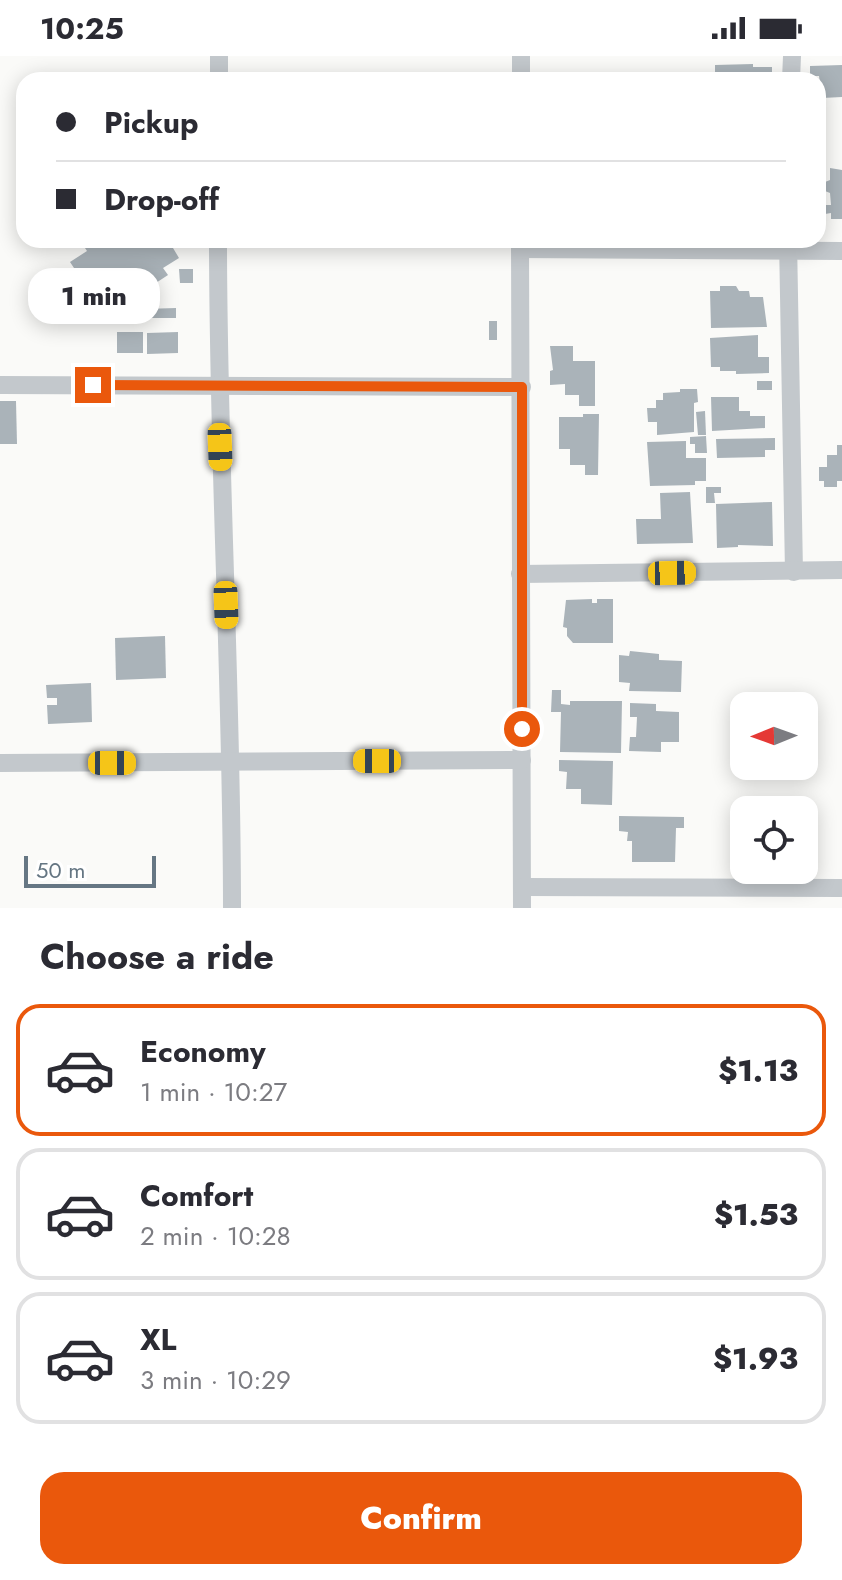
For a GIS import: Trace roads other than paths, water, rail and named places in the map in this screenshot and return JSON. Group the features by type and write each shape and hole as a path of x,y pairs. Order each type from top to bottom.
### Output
{"street":[{"path":"218,248 218,384 232,763 232,908"},
{"path":"520,248 522,908"},
{"path":"788,248 794,572"},
{"path":"810,248 842,251"},
{"path":"0,385 522,387"},
{"path":"520,574 842,570"},
{"path":"0,763 522,760"},
{"path":"523,887 842,888"}]}
